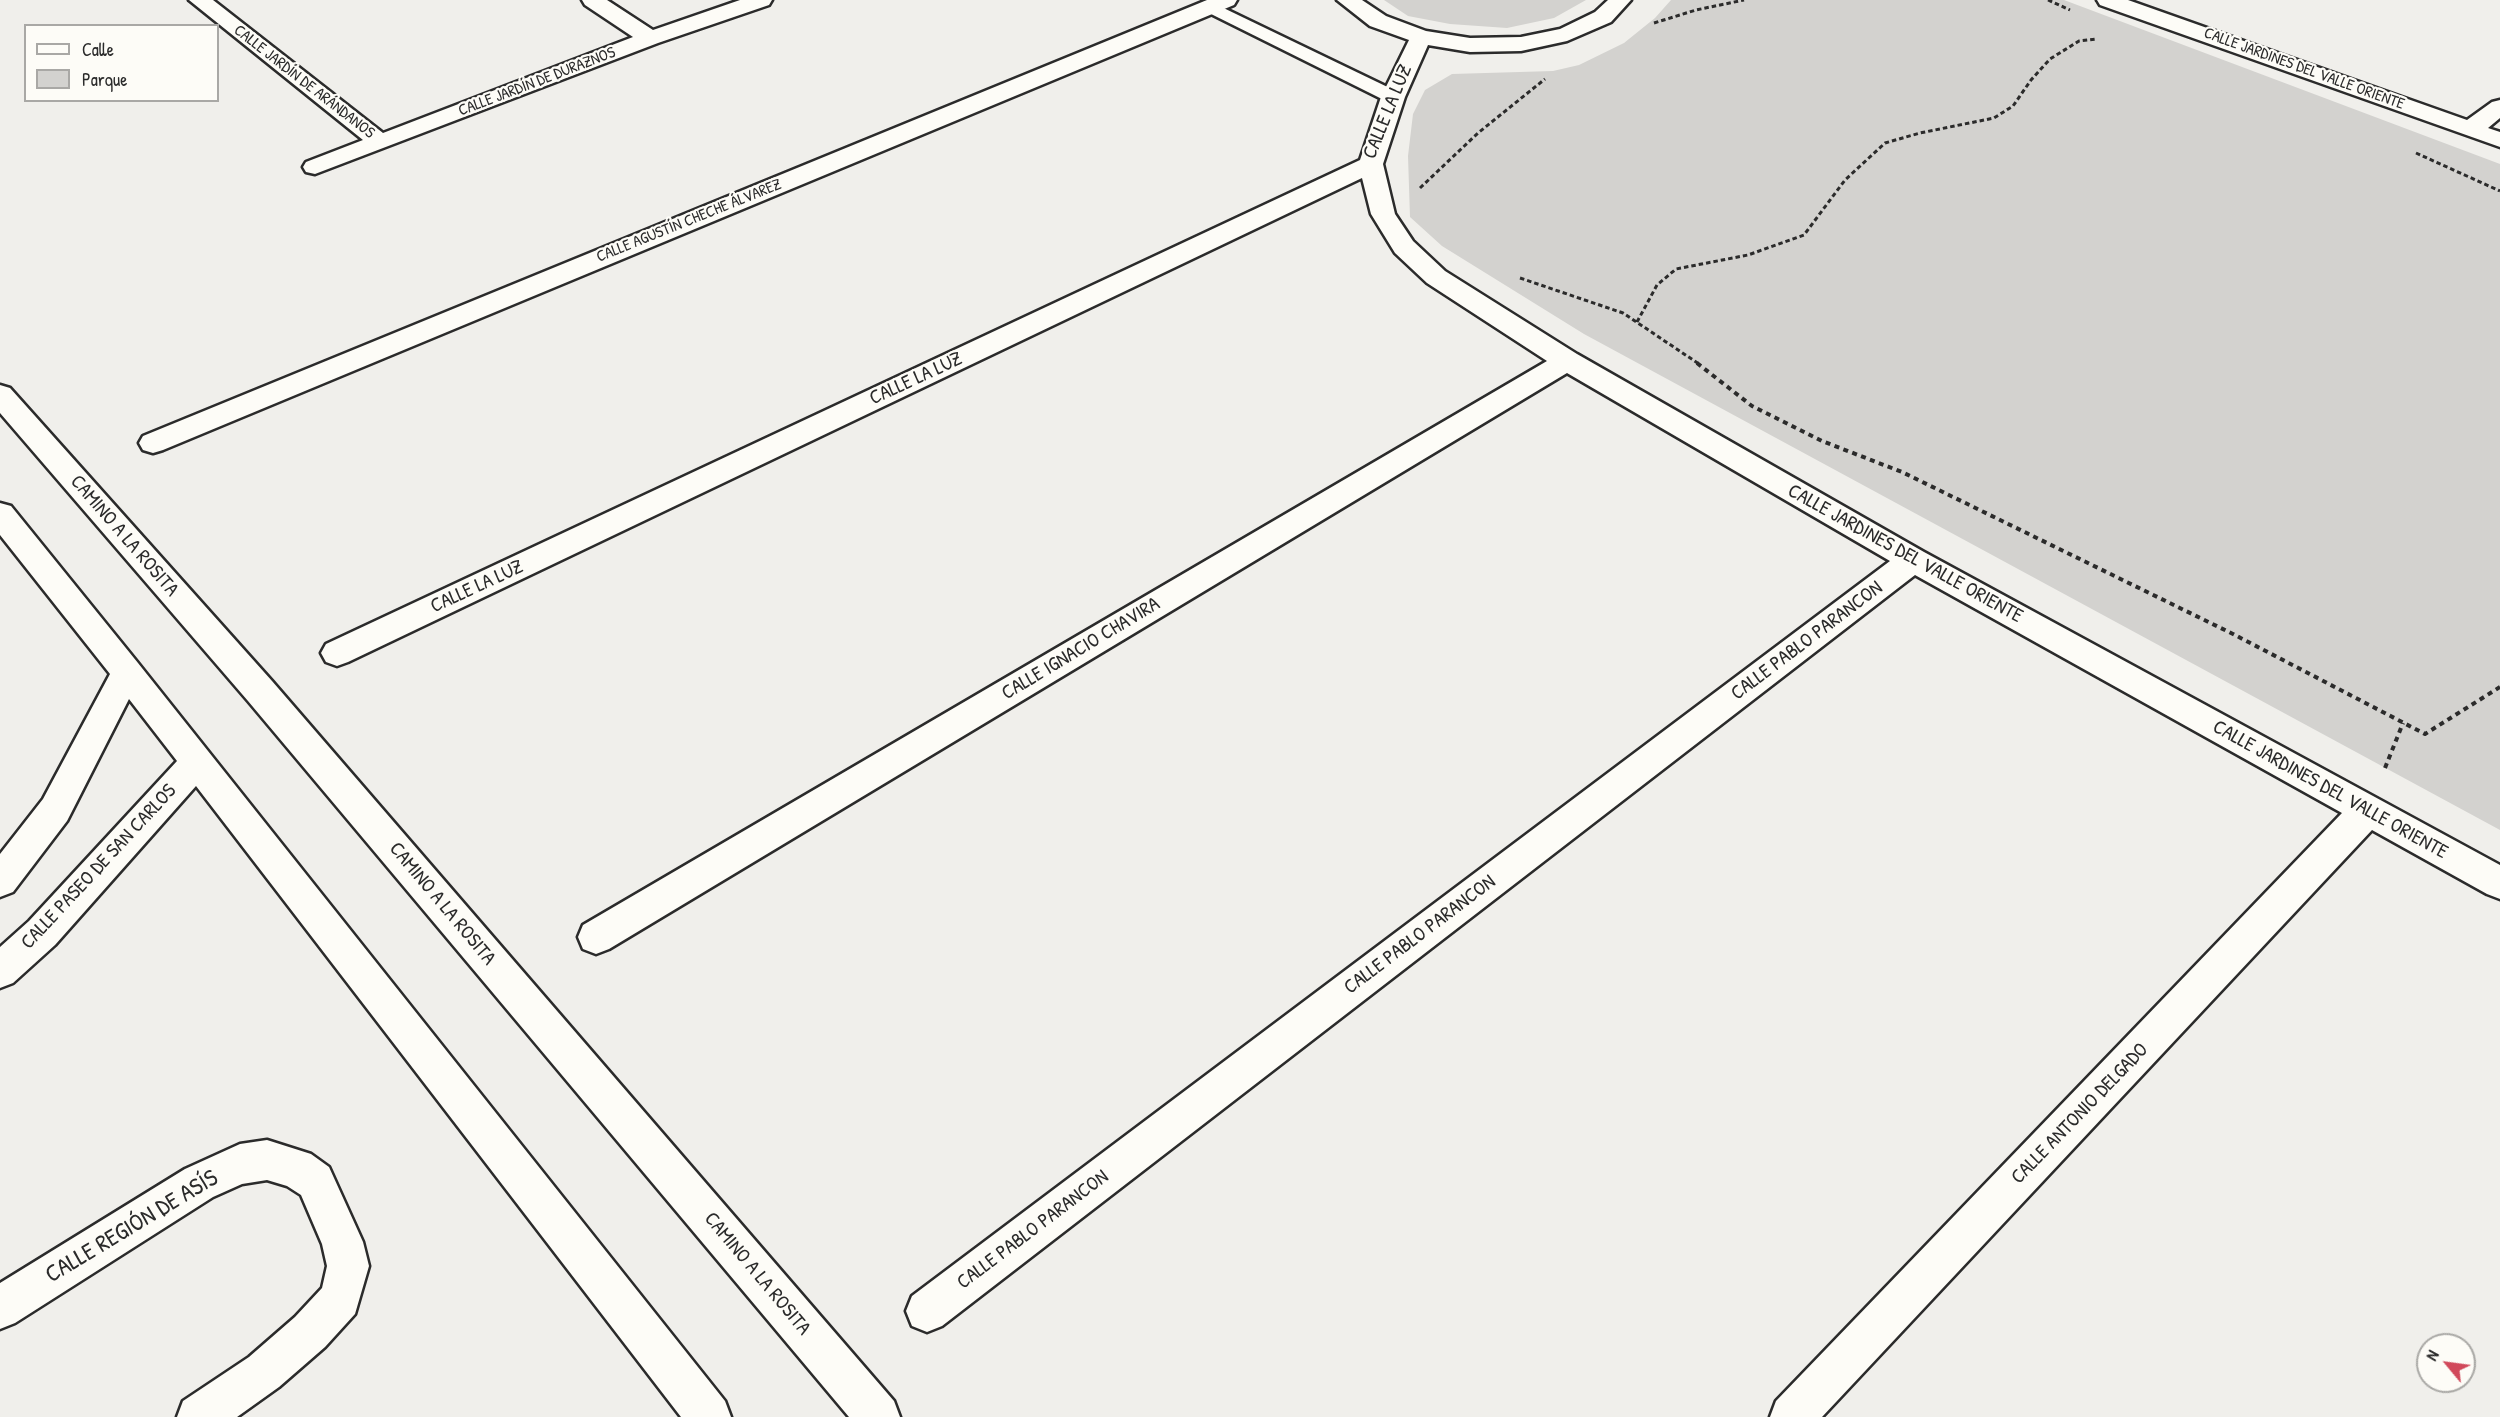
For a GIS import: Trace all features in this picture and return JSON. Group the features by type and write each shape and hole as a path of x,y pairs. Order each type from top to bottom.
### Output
{"street":[{"name":"CALLE JARDÍN DE ARÁNDANOS","path":"200,0 380,142"},
{"path":"593,0 650,38"},
{"name":"CALLE JARDÍN DE DURAZNOS","path":"315,167 650,38 760,0"},
{"path":"1348,0 1378,21 1420,37 1470,45 1521,44 1567,34 1603,17 1620,0"},
{"name":"CALLE JARDINES DEL VALLE ORIENTE","path":"2108,0 2500,140"},
{"path":"2155,16 2180,0"},
{"name":"CALLE AGUSTÍN CHECHE ÁLVAREZ","path":"153,443 1218,3"},
{"name":"CALLE LA LUZ","path":"337,653 1371,164 1392,97 1420,37"},
{"path":"2471,129 2500,107"},
{"name":"CALLE JARDINES DEL VALLE ORIENTE","path":"1371,164 1383,214 1404,247 1436,277 1567,360 1913,560 2500,883"},
{"name":"CALLE IGNACIO CHAVIRA","path":"596,937 1567,360"},
{"name":"CAMINO A LA ROSITA","path":"0,395 268,700 878,1417"},
{"path":"0,514 127,672 709,1417"},
{"name":"CALLE PABLO PARANCON","path":"927,1311 1913,560"},
{"path":"0,881 56,810 127,672"},
{"name":"CALLE PASEO DE SAN CARLOS","path":"0,971 42,933 197,762"},
{"name":"CALLE ANTONIO DELGADO","path":"1792,1417 2368,810"},
{"name":"CALLE REGIÓN DE ASÍS","path":"0,1308 199,1183 240,1164 267,1160 297,1168 315,1181 342,1242 348,1266 340,1299 310,1332 264,1372 199,1417"}],"lane":[{"path":"1218,3 1392,97"}],"path":[{"path":"1645,26 1696,10 1744,0"},
{"path":"1637,322 1657,285 1676,269 1748,255 1804,235 1845,180 1885,143 1920,133 1994,118 2013,106 2031,80 2050,59 2079,41 2098,38"},
{"path":"1413,195 1478,133 1550,76"},
{"path":"1517,277 1623,313 1679,349 1752,406 1822,441 1912,477 2233,634 2425,734 2500,687"}],"green space":[{"path":"1384,0 1586,0 1554,18 1507,28 1450,24 1408,16"},
{"path":"1671,0 2064,0 2500,164 2500,830 1584,334 1442,246 1410,217 1408,156 1413,114 1425,90 1452,74 1553,71 1579,65 1624,43 1655,18"}]}
